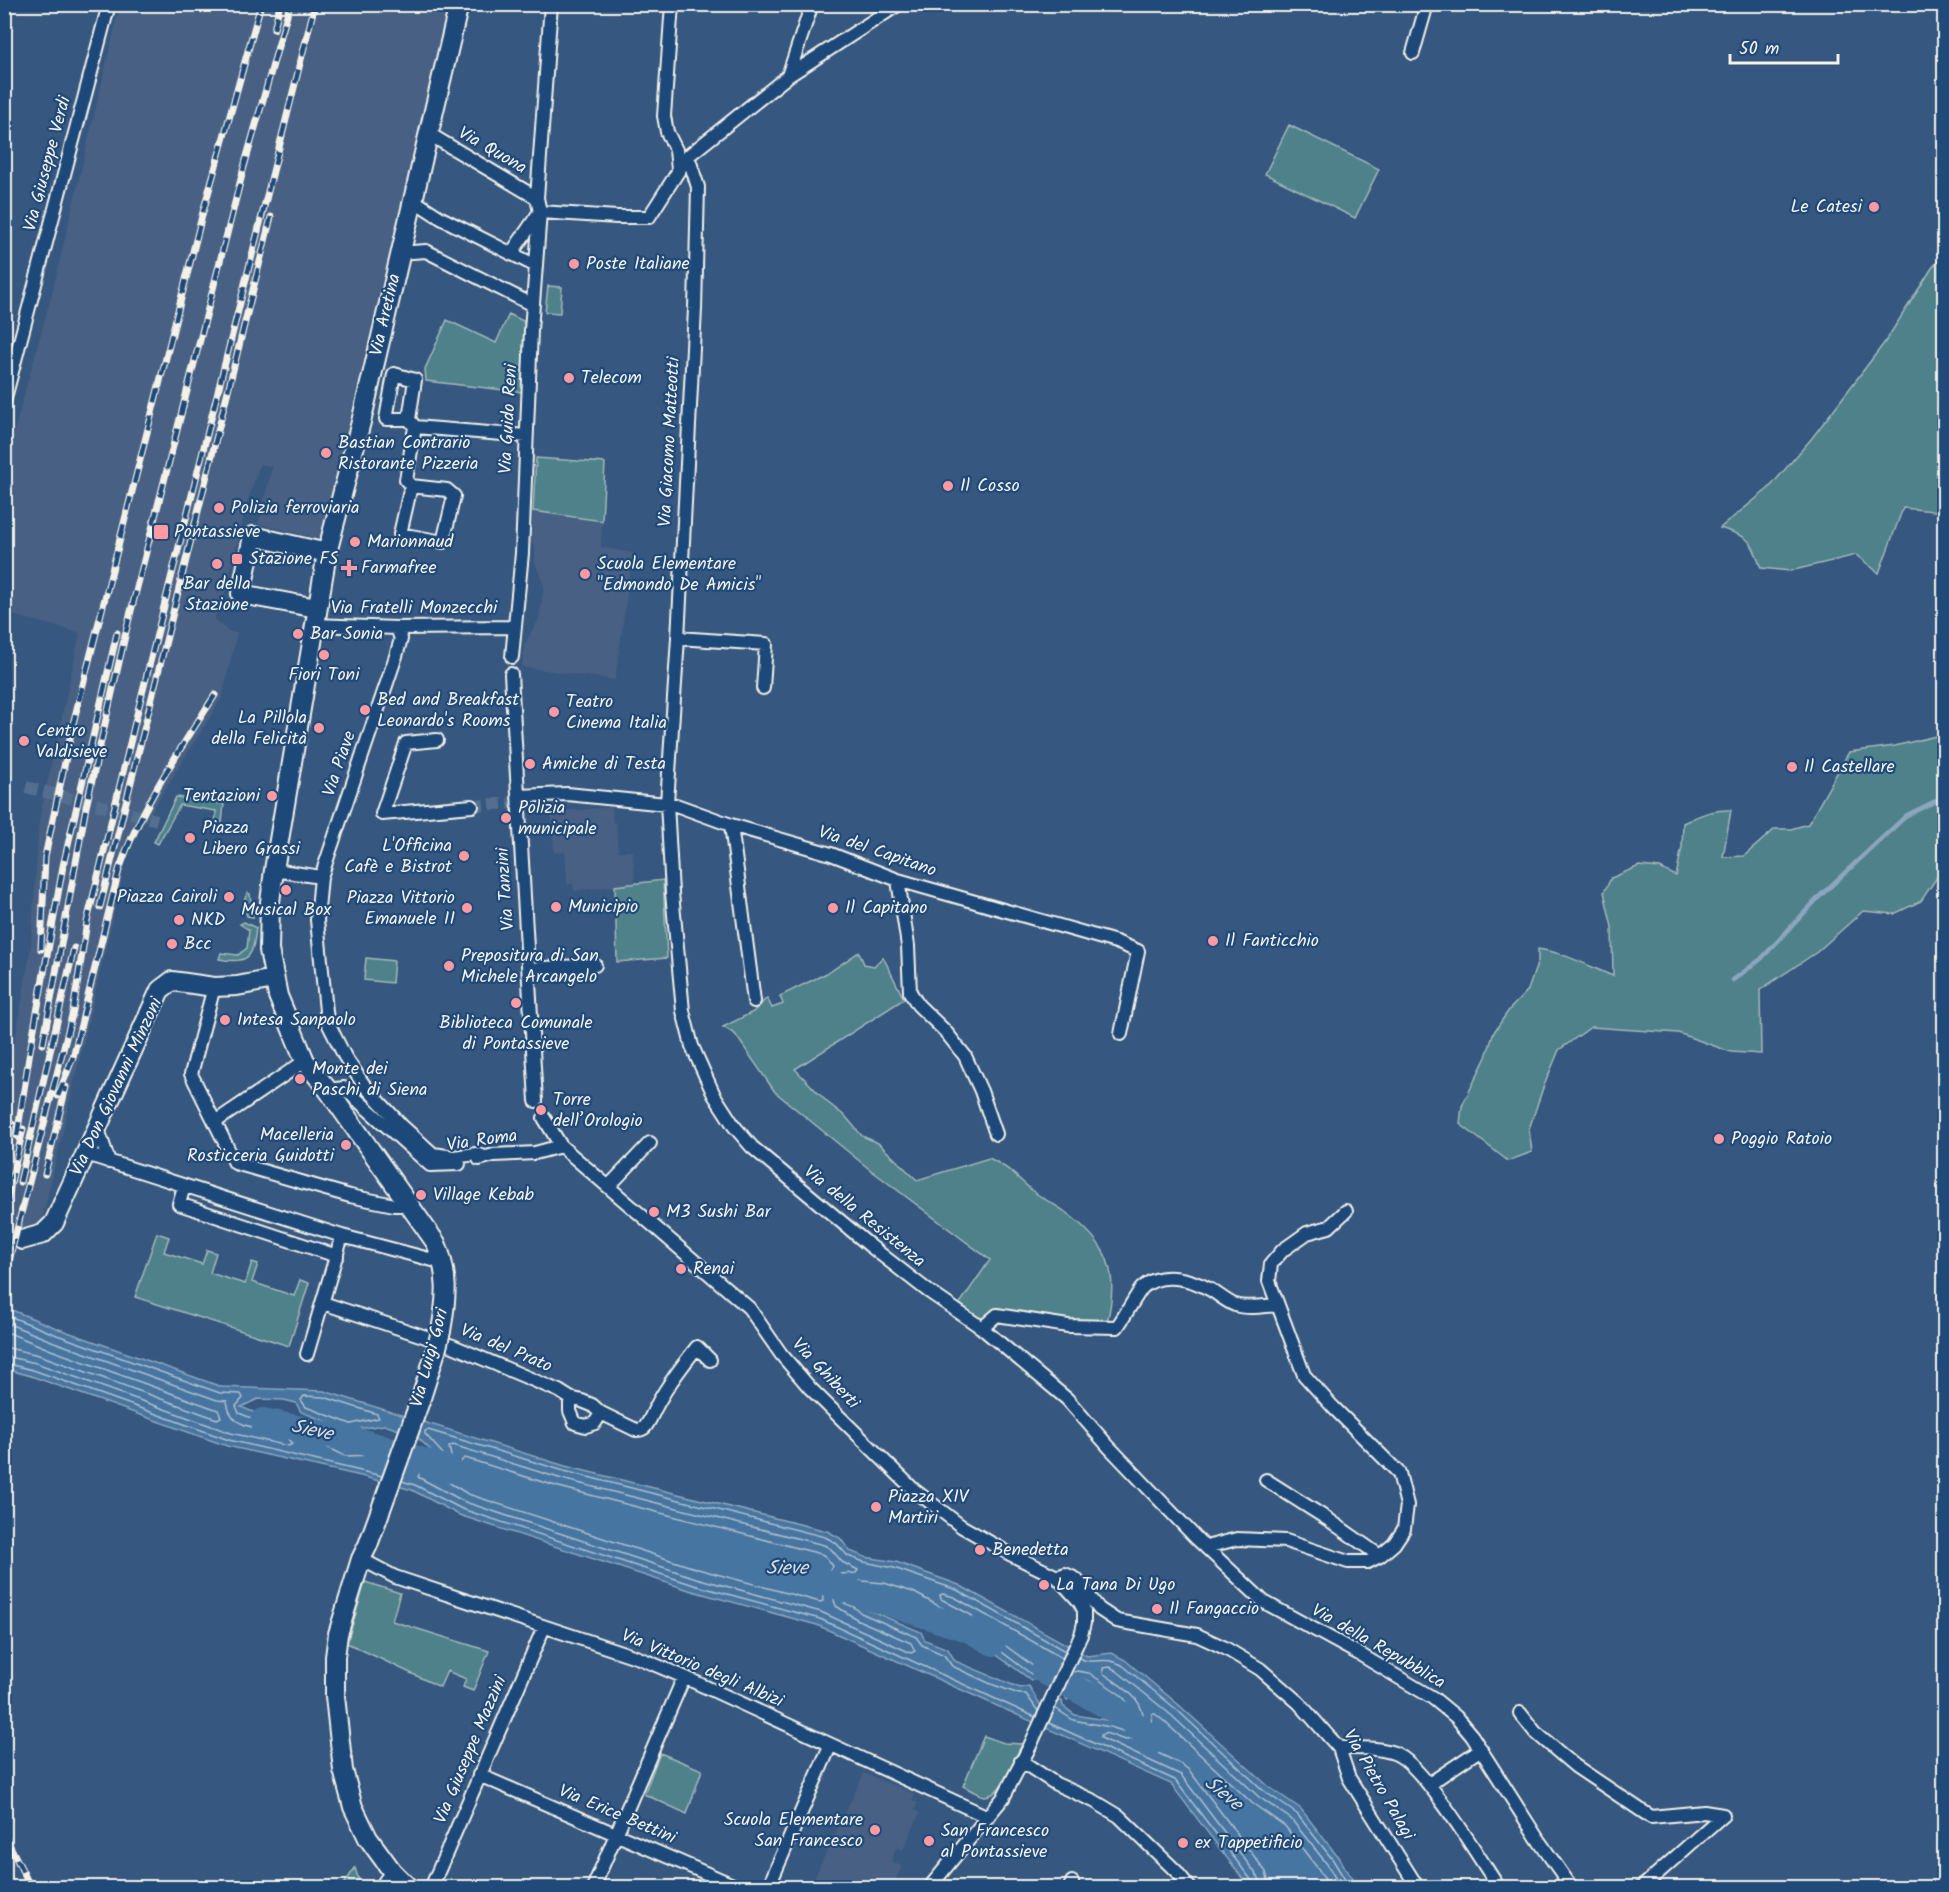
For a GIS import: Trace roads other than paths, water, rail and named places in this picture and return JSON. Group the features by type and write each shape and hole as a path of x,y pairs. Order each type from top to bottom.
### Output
{"street":[{"name":"Via Giuseppe Verdi","path":"4,402 109,4"},
{"name":"Via Aretina","path":"274,870 290,787 327,553 362,418 459,4"},
{"name":"Via Guido Reni","path":"514,627 522,553 525,436 540,212 537,198 551,4"},
{"path":"672,4 664,116 667,132 676,150 678,169"},
{"path":"788,76 812,4"},
{"path":"511,254 540,212 617,217 649,216 688,156 788,76 899,4"},
{"path":"1413,53 1427,4"},
{"name":"Via Quona","path":"429,134 537,198"},
{"name":"Via Giacomo Matteotti","path":"667,803 695,309 698,187 688,156"},
{"path":"413,200 441,218 536,266"},
{"path":"399,253 426,251 527,302 533,302"},
{"path":"411,486 399,534 443,542 454,496 447,490 411,486 406,480 412,423 525,436"},
{"path":"316,617 241,594 253,536 327,553"},
{"name":"Via Fratelli Monzecchi","path":"316,617 397,628 514,627"},
{"path":"512,657 514,627"},
{"name":"Via Piave","path":"397,628 401,639 396,656 321,877 317,920 327,1021 345,1057 364,1084 402,1126 433,1154 454,1157 476,1154 485,1157"},
{"path":"678,638 766,644 763,688"},
{"name":"Via Tanzini","path":"511,674 515,801 529,969 536,1101"},
{"path":"437,740 406,743 382,814 472,806"},
{"name":"Via del Capitano","path":"515,801 567,794 667,803 731,825 831,854 898,880 1116,942 1138,951 1121,1034"},
{"name":"Via della Resistenza","path":"667,803 672,893 683,1011 692,1046 714,1095 734,1126 752,1147 919,1284 976,1323"},
{"path":"731,825 754,1001"},
{"path":"274,870 321,877"},
{"name":"Via Luigi Gori","path":"274,870 268,946 278,996 305,1061 436,1242 444,1263 446,1298 436,1351 364,1552 338,1634 335,1695 343,1770 353,1807 368,1838 392,1871 409,1887"},
{"path":"898,880 908,946 910,992 918,1005 945,1031 965,1056 981,1091 996,1134"},
{"path":"529,969 595,965"},
{"name":"Via Don Giovanni Minzoni","path":"22,1240 43,1234 54,1223 160,990 172,981 214,987 237,986 274,979"},
{"path":"214,987 191,1074 235,1163 350,1196 393,1205 407,1205"},
{"path":"215,1122 305,1061"},
{"name":"Via Roma","path":"328,1090 344,1088 430,1165 458,1164 494,1155 535,1153 561,1146"},
{"name":"Via Ghiberti","path":"544,1118 561,1146 749,1308 781,1354 810,1388 913,1489 961,1526 1057,1577 1079,1600 1084,1610 1081,1635 1021,1761"},
{"path":"98,1129 109,1162"},
{"path":"609,1186 650,1143"},
{"path":"86,1154 342,1236 444,1263"},
{"path":"184,1186 179,1204 337,1256"},
{"path":"1206,1547 1237,1539 1286,1541 1348,1562 1368,1562 1380,1556 1394,1544 1404,1529 1407,1505 1399,1473 1304,1375 1269,1281 1271,1264 1283,1251 1307,1233 1329,1227 1347,1211"},
{"path":"307,1354 342,1236"},
{"path":"976,1323 982,1328 997,1315 1068,1326 1117,1327 1140,1290 1151,1280 1166,1277 1186,1280 1210,1289 1236,1305 1260,1307 1277,1305"},
{"name":"Via del Prato","path":"323,1303 453,1346 559,1391 570,1398 592,1405 601,1413 636,1430 642,1430 646,1426 666,1388 697,1347 710,1360"},
{"name":"Via della Repubblica","path":"976,1323 1067,1399 1109,1447 1206,1547 1264,1602 1361,1655 1433,1698 1456,1717 1481,1749 1539,1841 1572,1887"},
{"path":"570,1398 570,1411 575,1423 586,1426 594,1423 601,1413"},
{"path":"1266,1480 1380,1556"},
{"name":"Via Vittorio degli Albizi","path":"364,1552 395,1577 639,1658 988,1817"},
{"name":"Via Pietro Palagi","path":"1057,1577 1065,1574 1076,1579 1099,1609 1117,1621 1197,1635 1225,1648 1260,1669 1299,1703 1339,1748 1349,1778 1418,1887"},
{"name":"Via Giuseppe Mazzini","path":"431,1887 544,1627"},
{"path":"593,1887 684,1677"},
{"path":"1520,1713 1535,1732 1575,1766 1651,1817 1704,1812 1723,1815 1641,1887"},
{"path":"768,1887 830,1746"},
{"path":"1339,1748 1374,1749 1395,1753 1408,1761 1429,1784 1499,1887"},
{"path":"1429,1784 1481,1749"},
{"path":"929,1887 1003,1798 1021,1761 1056,1784 1094,1801 1119,1816 1190,1887"},
{"name":"Via Erice Bettini","path":"479,1776 740,1887"},
{"path":"380,1887 392,1871"}],"water":[{"name":"Sieve","path":"4,1307 222,1387 324,1391 565,1466 827,1531 840,1538 850,1551 865,1557 896,1562 959,1585 1087,1656 1112,1653 1125,1660 1179,1705 1268,1786 1301,1809 1338,1857 1357,1887 1249,1887 1171,1784 817,1625 692,1591 459,1515 412,1490 361,1476 227,1446 31,1376 5,1369","holes":["258,1399 296,1403 301,1412 350,1430 384,1425 415,1435 441,1460 415,1461 412,1453 390,1453 373,1449 346,1451 320,1434 298,1429 292,1421 263,1416 241,1407","844,1587 883,1590 905,1596 927,1606 956,1622 969,1635 1031,1680 1056,1677 1067,1700 1075,1696 1072,1682 1076,1677 1087,1680 1124,1705 1128,1712 1129,1727 1112,1721 1075,1715 1063,1706 1062,1701 1041,1706 1029,1686 1020,1688 955,1661 948,1649 925,1640 921,1632 864,1608 857,1601 847,1598"]}],"waterway":[{"path":"1733,980 1761,959 1820,896 1907,815 1944,797"},
{"name":"Sieve","path":"263,1421 363,1442 451,1470"},
{"name":"Sieve","path":"810,1578 970,1630 993,1643"},
{"name":"Sieve","path":"1044,1671 1124,1715 1154,1741"}],"tunnel":[{"path":"26,787 157,820"},
{"path":"472,806 510,803"},
{"path":"4,1236 22,1240"}],"railway":[{"path":"41,949 45,857 73,724 203,212 261,4"},
{"path":"274,29 280,4"},
{"path":"43,1044 86,807 128,623 244,167 290,4"},
{"path":"4,1280 73,1011 87,922 136,718 315,4"},
{"path":"100,907 271,217"},
{"path":"17,1136 63,866 117,633"},
{"path":"58,1096 73,1057 119,870 128,846 162,780 215,695"},
{"path":"20,1182 74,948"},
{"path":"45,1174 66,1087"},
{"path":"4,1162 12,1124"},
{"path":"4,1214 23,1129"},
{"path":"4,1834 31,1888"}],"place":[{"name":"Le Catesi","path":"1874,207"},
{"name":"Poste Italiane","path":"574,264"},
{"name":"Telecom","path":"569,378"},
{"name":"Bastian Contrario Ristorante Pizzeria","path":"326,453"},
{"name":"Il Cosso","path":"948,486"},
{"name":"Polizia ferroviaria","path":"219,508"},
{"name":"Pontassieve","path":"161,532"},
{"name":"Marionnaud","path":"355,542"},
{"name":"Stazione FS","path":"237,559"},
{"name":"Bar della Stazione","path":"217,564"},
{"name":"Farmafree","path":"349,568"},
{"name":"Scuola Elementare \"Edmondo De Amicis\"","path":"585,574"},
{"name":"Bar Sonia","path":"298,634"},
{"name":"Fiori Toni","path":"324,655"},
{"name":"Bed and Breakfast Leonardo's Rooms","path":"365,710"},
{"name":"Teatro Cinema Italia","path":"554,712"},
{"name":"La Pillola della Felicità","path":"319,728"},
{"name":"Centro Valdisieve","path":"24,741"},
{"name":"Amiche di Testa","path":"530,764"},
{"name":"Il Castellare","path":"1792,767"},
{"name":"Tentazioni","path":"272,796"},
{"name":"Polizia municipale","path":"506,818"},
{"name":"Piazza Libero Grassi","path":"190,838"},
{"name":"L'Officina Cafè e Bistrot","path":"464,856"},
{"name":"Musical Box","path":"286,890"},
{"name":"Piazza Cairoli","path":"229,897"},
{"name":"Municipio","path":"556,907"},
{"name":"Piazza Vittorio Emanuele II","path":"467,908"},
{"name":"Il Capitano","path":"833,908"},
{"name":"NKD","path":"179,920"},
{"name":"Il Fanticchio","path":"1213,941"},
{"name":"Bcc","path":"172,944"},
{"name":"Prepositura di San Michele Arcangelo","path":"449,966"},
{"name":"Biblioteca Comunale di Pontassieve","path":"516,1003"},
{"name":"Intesa Sanpaolo","path":"225,1020"},
{"name":"Monte dei Paschi di Siena","path":"300,1079"},
{"name":"Torre dell’Orologio","path":"541,1110"},
{"name":"Poggio Ratoio","path":"1719,1139"},
{"name":"Macelleria Rosticceria Guidotti","path":"346,1145"},
{"name":"Village Kebab","path":"421,1195"},
{"name":"M3 Sushi Bar","path":"654,1212"},
{"name":"Renai","path":"681,1269"},
{"name":"Piazza XIV Martiri","path":"876,1507"},
{"name":"Benedetta","path":"980,1550"},
{"name":"La Tana Di Ugo","path":"1044,1585"},
{"name":"Il Fangaccio","path":"1157,1609"},
{"name":"Scuola Elementare San Francesco","path":"875,1830"},
{"name":"San Francesco al Pontassieve","path":"929,1841"},
{"name":"ex Tappetificio","path":"1183,1843"}]}
